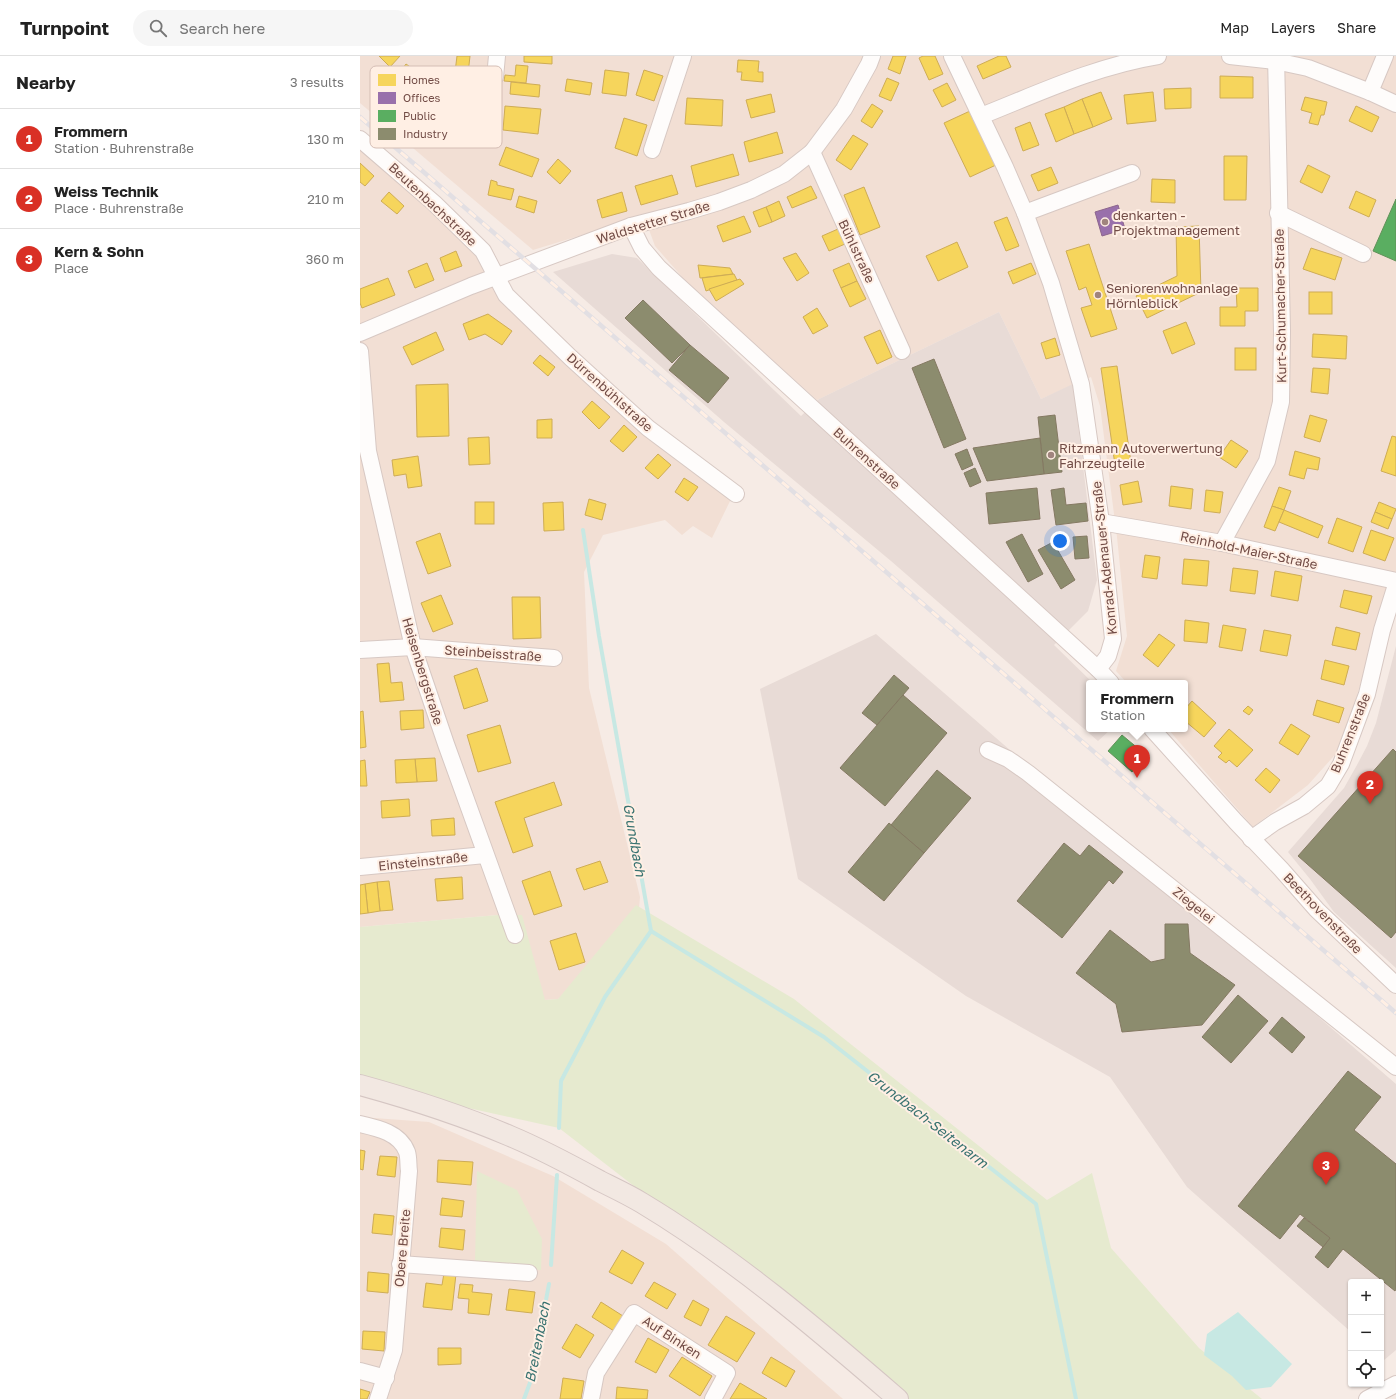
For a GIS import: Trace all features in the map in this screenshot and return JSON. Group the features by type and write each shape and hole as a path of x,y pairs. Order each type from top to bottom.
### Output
{"main road":[{"path":"360,1085 406,1098 456,1115 510,1136 572,1166 642,1203 708,1246 772,1293 898,1399"}],"street":[{"path":"496,66 497,56"},
{"path":"652,150 683,56"},
{"name":"Waldstetter Straße","path":"360,333 470,286 631,226 689,211 751,190 784,174 812,152 844,109 872,56"},
{"name":"Konrad-Adenauer-Straße","path":"952,56 1005,166 1025,213 1056,298 1081,384 1101,522 1113,639 1108,656 1098,669"},
{"path":"981,116 1101,69 1158,56"},
{"path":"1230,56 1275,59 1308,68 1370,92 1396,104"},
{"path":"1370,92 1386,56"},
{"name":"Kurt-Schumacher-Straße","path":"1222,543 1267,461 1281,402 1282,331 1275,59"},
{"name":"Beutenbachstraße","path":"360,139 370,148"},
{"name":"Beutenbachstraße","path":"370,148 434,203 483,251 497,277"},
{"name":"Bühlstraße","path":"812,152 902,351"},
{"path":"1025,213 1132,172"},
{"path":"1278,213 1363,254"},
{"name":"Buhrenstraße","path":"631,226 642,248 659,268 1098,669 1108,680"},
{"name":"Dürrenbühlstraße","path":"497,277 506,295 571,358 648,428 736,494"},
{"name":"Heisenbergstraße","path":"360,350 368,451 413,647 446,744 515,935"},
{"name":"Reinhold-Maier-Straße","path":"1101,522 1222,543 1396,581"},
{"name":"Buhrenstraße","path":"1251,839 1275,822 1304,806 1328,786 1341,764 1367,694 1382,630 1396,585"},
{"name":"Steinbeisstraße","path":"360,650 413,647 554,658"},
{"path":"1155,732 1251,839"},
{"name":"Ziegelei","path":"988,750 1008,759 1028,773 1396,1067"},
{"name":"Beethovenstraße","path":"1251,839 1317,910 1396,985"},
{"name":"Einsteinstraße","path":"360,867 485,854"},
{"name":"Obere Breite","path":"360,1124 374,1127 397,1137 407,1152 409,1171 400,1264 394,1350 378,1399"},
{"path":"400,1264 529,1273"},
{"name":"Auf Binken","path":"592,1399 596,1373 634,1312 727,1373 713,1399"},
{"path":"360,1371 386,1378"},
{"path":"1367,1399 1396,1384"}],"shaded area":[{"path":"360,56 1396,56 1396,572 1392,572 1341,748 1308,785 1253,827 1171,732 1188,732 1188,680 1124,680 1116,671 1127,636 1117,537 1100,406 1091,377 1041,399 999,312 817,400 691,287 655,246 644,216 533,250 413,148 502,148 502,66 370,66 370,111 360,103"},
{"path":"360,147 409,191 476,256 494,291 555,353 731,499 712,538 693,526 682,535 665,520 603,535 584,572 589,688 640,897 636,943 558,999 544,1000 498,915 360,927"},
{"path":"612,254 637,258 801,416 819,399 999,312 1041,399 1073,384 1097,580 1088,611 1054,645 1090,680 1086,680 1086,731 891,561 724,422 553,272"},
{"path":"876,634 1396,1084 1396,1350 1384,1360 1384,1279 1348,1279 1348,1329 1187,1187 1110,1077 966,996 798,879 760,689"},
{"path":"1396,646 1396,968 1334,912 1288,852 1344,788 1367,746 1376,723"},
{"path":"1088,732 1108,732 1098,741"},
{"path":"360,1117 429,1122 553,1176 666,1244 843,1399 360,1399"}],"green space":[{"path":"636,905 794,999 1047,1200 1092,1173 1111,1248 1199,1348 1262,1399 898,1399 772,1293 559,1128 360,1084 360,927 498,915 522,915 545,1000 558,999"},
{"path":"477,1171 517,1190 542,1239 541,1270 478,1265 475,1262"}],"water":[{"path":"1238,1312 1292,1364 1271,1387 1246,1390 1232,1376 1204,1355 1207,1334"}],"building: Homes":[{"path":"379,56 400,56 391,66 389,66"},
{"path":"457,56 470,56 469,66 456,66"},
{"path":"524,56 552,56 552,64 524,62"},
{"path":"893,56 906,56 900,74 888,69"},
{"path":"923,56 935,56 943,74 929,80 919,58"},
{"path":"999,56 1006,56 1011,67 983,79 977,66"},
{"path":"738,60 759,61 758,72 763,72 763,82 741,80 742,72 737,72"},
{"path":"516,65 528,66 526,83 504,81 505,75 515,76"},
{"path":"605,70 629,73 626,96 602,93"},
{"path":"644,70 663,76 654,101 636,95"},
{"path":"1220,76 1253,77 1253,98 1220,98"},
{"path":"887,78 899,83 891,101 879,96"},
{"path":"567,79 592,83 590,95 565,91"},
{"path":"511,82 540,85 539,97 510,94"},
{"path":"947,83 956,100 942,107 933,90"},
{"path":"1191,88 1191,108 1165,109 1164,89"},
{"path":"1101,92 1112,119 1093,127 1082,99"},
{"path":"1153,92 1156,121 1127,124 1124,95"},
{"path":"771,94 775,112 751,118 746,100"},
{"path":"1305,97 1327,102 1324,115 1321,115 1318,125 1309,123 1312,113 1301,110"},
{"path":"687,98 723,100 722,126 685,124"},
{"path":"1082,99 1093,127 1074,134 1064,107"},
{"path":"872,104 883,111 872,128 861,121"},
{"path":"505,106 541,109 538,134 503,130"},
{"path":"1356,106 1379,117 1372,132 1349,121"},
{"path":"1064,107 1074,134 1056,142 1045,114"},
{"path":"970,111 996,165 970,177 944,123"},
{"path":"624,118 647,125 637,156 615,148"},
{"path":"1030,122 1039,145 1023,151 1015,128"},
{"path":"777,132 783,153 749,162 744,142"},
{"path":"853,135 868,144 851,170 836,160"},
{"path":"506,147 539,159 532,177 499,165"},
{"path":"733,154 739,175 696,187 691,166"},
{"path":"1224,156 1247,156 1246,200 1224,200"},
{"path":"558,159 571,171 560,184 547,172"},
{"path":"360,163 374,176 365,186 360,182"},
{"path":"1308,165 1330,176 1322,193 1300,182"},
{"path":"1051,167 1058,183 1038,191 1031,175"},
{"path":"672,175 678,194 641,205 635,186"},
{"path":"1152,179 1175,180 1175,203 1151,202"},
{"path":"491,180 497,182 497,185 514,189 511,200 488,195"},
{"path":"811,186 817,198 792,208 787,197"},
{"path":"864,187 880,227 860,235 844,195"},
{"path":"1356,191 1376,200 1369,217 1349,208"},
{"path":"389,192 404,206 397,214 381,201"},
{"path":"622,192 627,211 602,218 597,200"},
{"path":"519,196 537,201 534,213 516,207"},
{"path":"779,201 785,216 772,222 766,207"},
{"path":"766,207 772,222 759,227 753,212"},
{"path":"744,216 751,232 723,242 717,226"},
{"path":"1007,217 1019,246 1006,251 994,222"},
{"path":"1199,226 1201,292 1147,318 1136,296 1177,276 1176,227"},
{"path":"838,229 845,244 829,251 822,236"},
{"path":"957,242 968,267 938,281 926,256"},
{"name":"Seniorenwohnanlage Hörnleblick","path":"1089,244 1117,329 1091,337 1081,308 1092,305 1086,287 1079,290 1066,251"},
{"path":"1311,248 1342,258 1335,280 1303,269"},
{"path":"456,251 462,266 445,272 440,258"},
{"path":"796,253 809,273 797,281 783,258"},
{"path":"427,263 434,280 415,288 408,271"},
{"path":"849,263 857,281 841,288 833,270"},
{"path":"1031,263 1036,274 1013,284 1008,272"},
{"path":"698,265 730,268 733,274 700,278"},
{"path":"734,274 737,280 706,291 702,278"},
{"path":"388,278 395,295 362,308 360,303 360,289"},
{"path":"740,279 744,284 716,301 709,289"},
{"path":"857,281 866,299 850,307 841,288"},
{"path":"1236,288 1258,288 1258,311 1245,311 1245,326 1220,326 1220,307 1237,307"},
{"path":"1309,292 1332,292 1332,314 1309,314"},
{"path":"817,308 828,326 813,334 803,317"},
{"path":"488,314 512,331 502,345 485,334 469,340 463,324"},
{"path":"1186,322 1195,344 1172,354 1163,331"},
{"path":"880,330 892,357 877,364 864,337"},
{"path":"436,332 444,350 412,365 403,347"},
{"path":"1313,334 1347,336 1346,359 1312,357"},
{"path":"1055,338 1060,355 1046,359 1041,343"},
{"path":"1235,348 1256,348 1256,370 1235,370"},
{"path":"540,355 555,367 548,376 533,363"},
{"path":"1117,366 1131,463 1115,465 1101,368"},
{"path":"1313,368 1330,369 1328,394 1311,392"},
{"path":"448,384 449,436 417,437 416,385"},
{"path":"592,401 610,417 599,429 582,412"},
{"path":"1310,415 1327,420 1320,442 1304,437"},
{"path":"552,419 552,438 537,438 537,420"},
{"path":"624,425 637,437 623,452 610,441"},
{"path":"1392,436 1396,437 1396,476 1381,471"},
{"path":"489,437 490,464 469,465 468,438"},
{"path":"1231,440 1248,451 1236,468 1219,457"},
{"path":"1295,451 1320,458 1318,470 1307,468 1304,479 1289,475"},
{"path":"658,454 671,465 658,479 645,468"},
{"path":"418,456 422,486 408,488 406,474 394,476 392,460"},
{"path":"684,478 698,487 688,501 675,492"},
{"path":"1138,481 1142,502 1123,505 1120,485"},
{"path":"1171,486 1193,489 1191,509 1169,506"},
{"path":"1279,487 1291,491 1284,510 1272,506"},
{"path":"1206,490 1223,492 1220,513 1204,511"},
{"path":"589,499 606,504 602,520 585,515"},
{"path":"475,502 494,502 494,524 475,524"},
{"path":"563,502 564,530 544,531 543,503"},
{"path":"1379,502 1396,509 1392,519 1375,512"},
{"path":"1272,506 1284,510 1275,531 1264,527"},
{"path":"1284,510 1323,526 1318,538 1279,522"},
{"path":"1375,512 1392,519 1388,529 1371,522"},
{"path":"1337,518 1362,527 1353,552 1328,543"},
{"path":"1371,530 1394,538 1385,561 1363,553"},
{"path":"440,533 451,566 428,574 416,542"},
{"path":"1145,555 1160,557 1157,579 1142,577"},
{"path":"1184,559 1209,561 1207,586 1182,584"},
{"path":"1233,568 1258,571 1255,594 1230,591"},
{"path":"1275,571 1302,576 1298,601 1271,596"},
{"path":"1344,590 1372,596 1367,614 1340,607"},
{"path":"441,595 453,624 433,632 421,603"},
{"path":"512,597 540,597 541,638 513,639"},
{"path":"1185,620 1209,623 1207,643 1184,641"},
{"path":"1223,625 1246,629 1242,651 1219,647"},
{"path":"1336,627 1360,633 1356,650 1332,645"},
{"path":"1264,630 1291,635 1287,656 1260,651"},
{"path":"1159,634 1175,645 1158,667 1143,655"},
{"path":"1325,660 1349,666 1344,685 1321,679"},
{"path":"389,663 391,683 402,682 404,700 380,702 377,664"},
{"path":"477,668 488,701 464,709 454,676"},
{"path":"1317,700 1344,708 1339,723 1313,715"},
{"path":"1192,701 1216,723 1204,737 1188,724 1188,706"},
{"path":"1248,706 1253,710 1249,715 1243,711"},
{"path":"423,710 424,728 401,730 400,711"},
{"path":"363,711 366,747 360,748 360,712"},
{"path":"1291,724 1310,736 1298,755 1279,743"},
{"path":"500,725 511,763 478,772 467,735"},
{"path":"1229,729 1253,750 1237,767 1229,760 1226,763 1218,757 1222,753 1214,746"},
{"path":"435,758 437,781 417,782 415,759"},
{"path":"415,759 417,782 396,783 395,760"},
{"path":"365,760 367,786 360,786 360,761"},
{"path":"1266,768 1280,780 1270,793 1255,780"},
{"path":"554,782 562,805 524,818 533,846 513,853 495,802"},
{"path":"409,799 410,816 382,818 381,801"},
{"path":"454,818 455,835 432,836 431,820"},
{"path":"600,861 608,882 584,890 576,869"},
{"path":"550,871 562,906 534,915 522,881"},
{"path":"462,877 463,899 437,901 435,879"},
{"path":"389,881 393,910 380,911 377,882"},
{"path":"377,882 380,911 368,913 365,884"},
{"path":"365,884 368,913 360,914 360,885"},
{"path":"576,933 585,962 559,970 550,941"},
{"path":"360,1150 365,1151 363,1170 360,1169"},
{"path":"380,1156 397,1157 395,1177 377,1175"},
{"path":"438,1160 473,1162 471,1185 437,1182"},
{"path":"442,1198 464,1201 462,1217 440,1215"},
{"path":"374,1214 394,1216 392,1235 372,1233"},
{"path":"441,1228 465,1230 463,1250 439,1247"},
{"path":"622,1250 644,1263 632,1284 609,1272"},
{"path":"368,1272 389,1274 388,1293 367,1291"},
{"path":"444,1273 456,1274 452,1310 423,1307 426,1283 442,1285"},
{"path":"654,1282 676,1294 667,1309 645,1296"},
{"path":"460,1284 473,1285 472,1292 492,1294 489,1315 468,1313 469,1299 458,1298"},
{"path":"509,1289 535,1292 532,1313 506,1310"},
{"path":"693,1300 709,1309 701,1326 684,1317"},
{"path":"601,1302 623,1316 614,1331 592,1317"},
{"path":"726,1316 755,1333 737,1362 708,1345"},
{"path":"576,1324 594,1335 580,1358 562,1348"},
{"path":"363,1331 385,1332 384,1351 362,1349"},
{"path":"648,1338 669,1350 656,1373 635,1362"},
{"path":"438,1348 461,1348 461,1364 438,1365"},
{"path":"682,1357 712,1376 700,1396 669,1376"},
{"path":"771,1357 795,1371 786,1387 762,1373"},
{"path":"563,1378 584,1381 581,1399 560,1399"},
{"path":"740,1383 767,1399 730,1399"},
{"path":"617,1387 648,1390 647,1399 616,1399"},
{"path":"360,1389 370,1392 367,1399 360,1399"}],"building: Offices":[{"path":"1118,205 1125,229 1102,236 1095,212"}],"building: Public":[{"path":"1396,199 1396,261 1373,251"},
{"path":"1122,735 1146,755 1132,772 1108,751"}],"building: Industry":[{"path":"643,300 690,345 672,363 625,318"},
{"path":"690,345 729,378 708,403 669,370"},
{"path":"934,359 966,439 944,448 912,368"},
{"name":"Ritzmann Autoverwertung Fahrzeugteile","path":"1055,415 1062,472 1044,474 1038,417"},
{"path":"1040,438 1044,474 987,481 973,448"},
{"path":"967,449 973,465 962,470 955,454"},
{"path":"975,468 981,482 970,487 964,473"},
{"path":"1037,488 1040,519 989,524 986,493"},
{"path":"1064,488 1066,505 1086,503 1088,521 1056,525 1051,490"},
{"path":"1022,534 1043,574 1028,582 1006,542"},
{"path":"1087,536 1089,558 1075,559 1073,537"},
{"path":"1053,542 1075,580 1061,589 1038,550"},
{"path":"894,675 909,688 877,725 862,713"},
{"path":"903,695 947,733 885,806 840,768"},
{"path":"1393,749 1396,752 1396,932 1391,938 1298,856"},
{"path":"937,770 971,798 924,853 891,825"},
{"path":"889,823 924,853 884,901 848,872"},
{"path":"1064,843 1080,856 1089,845 1123,872 1113,884 1109,880 1062,938 1017,901"},
{"path":"1165,924 1188,924 1190,953 1235,985 1202,1025 1122,1032 1116,1004 1076,973 1110,930 1151,962 1165,959"},
{"path":"1238,995 1268,1021 1231,1063 1202,1037"},
{"path":"1282,1017 1305,1037 1292,1053 1269,1033"},
{"path":"1348,1071 1381,1097 1354,1130 1396,1164 1395,1291 1384,1282 1384,1279 1380,1279 1343,1249 1328,1268 1315,1257 1330,1238 1300,1214 1280,1239 1238,1206"},
{"path":"1304,1218 1330,1238 1323,1247 1297,1226"}],"waterway":[{"name":"Grundbach","path":"559,1128 561,1081 605,997 651,931 599,636 583,530"},
{"name":"Grundbach-Seitenarm","path":"651,931 824,1037 1036,1204 1076,1399"},
{"name":"Breitenbach","path":"551,1265 557,1175"},
{"name":"Breitenbach","path":"524,1399 531,1380 549,1284"}],"railway":[{"path":"360,117 370,126"},
{"path":"396,148 1396,1013"}],"place":[{"name":"denkarten - Projektmanagement","path":"1105,222"},
{"name":"Seniorenwohnanlage Hörnleblick","path":"1098,295"},
{"name":"Ritzmann Autoverwertung Fahrzeugteile","path":"1051,455"},
{"name":"Frommern","path":"1137,778"},
{"name":"Weiss Technik","path":"1370,804"},
{"name":"Kern & Sohn","path":"1326,1185"}]}
